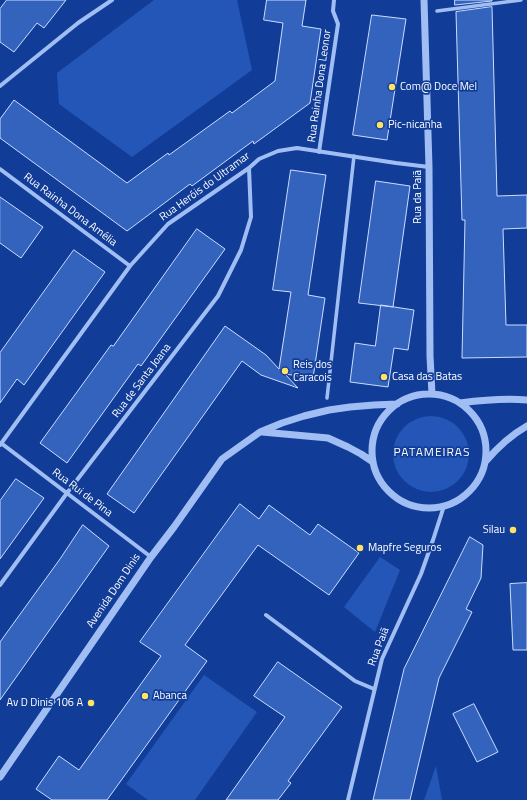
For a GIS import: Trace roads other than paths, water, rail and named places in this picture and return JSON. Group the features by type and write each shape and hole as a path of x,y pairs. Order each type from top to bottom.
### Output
{"street":[{"path":"0,86 78,23 112,0"},
{"name":"Rua Rainha Dona Leonor","path":"319,152 338,24 333,11 334,0"},
{"name":"Rua da Paiã","path":"424,0 429,167 430,356 432,394"},
{"path":"438,11 521,0"},
{"name":"Rua Heróis do Ultramar","path":"1,444 130,266 168,224 250,168 259,159 278,151 297,148 396,164 429,167"},
{"path":"327,398 354,156"},
{"name":"Rua de Santa Joana","path":"0,585 67,493 218,296 241,250 251,217 250,168"},
{"name":"Rua Rainha Dona Amélia","path":"0,169 130,266"},
{"path":"432,394 446,396 460,403 473,414 482,428 486,444 486,461 481,476 472,490 459,500 444,506 425,508 407,504 391,494 380,479 373,462 372,445 376,429 385,415 397,404 407,398 419,395 432,394"},
{"path":"460,403 497,399 527,400"},
{"name":"Avenida Dom Dinis","path":"0,777 151,556 174,527 222,459 260,432 297,419 329,410 397,404"},
{"path":"486,461 496,449 527,426"},
{"path":"260,432 328,438 348,447 373,462"},
{"name":"Rua Rui de Pina","path":"1,444 151,556"},
{"name":"Rua Paiã","path":"348,800 382,659 421,574 444,506"},
{"path":"266,615 355,681 374,689"}],"place":[{"name":"Com@ Doce Mel","path":"392,87"},
{"name":"Pic-nicanha","path":"380,125"},
{"name":"Reis dos Caracois","path":"285,371"},
{"name":"Casa das Batas","path":"384,377"},
{"name":"Silau","path":"513,530"},
{"name":"Mapfre Seguros","path":"360,548"},
{"name":"Abanca","path":"145,696"},
{"name":"Av D Dinis 106 A","path":"91,703"}],"district":[{"name":"PATAMEIRAS","path":"432,453"}]}
